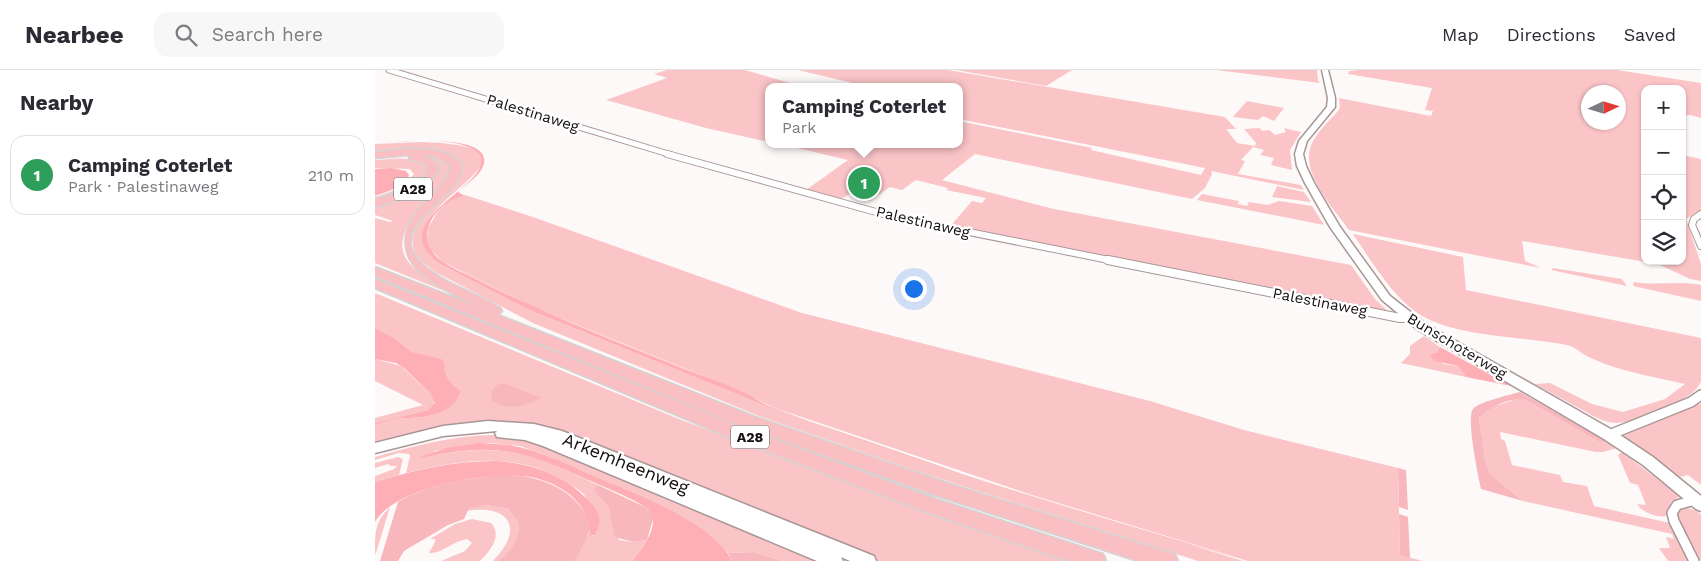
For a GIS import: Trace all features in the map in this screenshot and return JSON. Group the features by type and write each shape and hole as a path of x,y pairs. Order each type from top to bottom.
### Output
{"highway":[{"name":"A28","path":"375,157 423,153 445,156 453,161 457,167 455,175 412,223 406,235 406,250 414,264 422,271 493,310 513,327"},
{"name":"A28","path":"375,157 418,158 431,163 433,168 430,177 415,188 375,203"},
{"name":"A28","path":"375,271 766,427 942,489 1167,561"},
{"name":"A28","path":"375,283 735,432 933,506 1095,561"}],"main road":[{"name":"Bunschoterweg","path":"1325,70 1332,101 1331,107 1301,146 1299,155 1301,168 1315,196 1376,285 1408,318 1609,435 1647,461 1698,503"},
{"name":"Arkemheenweg","path":"375,448 428,434 468,427 505,425 539,429 868,561"},
{"name":"Arkemheenweg","path":"375,455 425,441 464,434 493,432 532,437 835,561"}],"street":[{"name":"Palestinaweg","path":"389,70 652,149 894,217 1408,318"},
{"path":"1701,214 1694,219 1692,224 1701,246"},
{"path":"1609,435 1691,402 1701,395"},
{"path":"1694,561 1672,513 1677,505 1698,503"}],"shaded area":[{"path":"667,70 745,70 790,83 765,83 765,141 706,128 606,100 667,78 654,74"},
{"path":"798,70 948,70 1225,117 1236,129 1226,129 1237,143 1255,146 1256,143 1244,129 1260,128 1262,131 1269,130 1275,135 1286,132 1284,128 1301,132 1290,150 1292,170 1271,165 1274,158 1260,155 1264,150 1253,147 1241,160 1245,161 1238,174 1301,185 1304,190 1211,171 1212,174 1205,188 1192,199 975,154 942,180 1054,209 1351,265 1375,299 1391,314 955,228 953,223 972,201 982,203 986,198 946,190 948,188 916,180 902,190 890,187 870,201 849,194 840,200 806,190 848,160 797,148 963,148 963,122 1092,148 1091,150 1201,175 1205,168 963,120 963,83 852,83"},
{"path":"956,70 1072,70 1046,86"},
{"path":"1216,70 1317,70 1320,83"},
{"path":"1617,70 1701,83 1701,118 1686,116 1686,85 1641,85 1641,261 1522,241 1525,261 1541,268 1349,230 1319,188 1313,176 1309,152 1313,141 1321,129 1338,111 1340,107 1339,98 1431,116 1433,111 1425,110 1432,88 1348,74 1349,71"},
{"path":"1247,101 1284,108 1274,121 1263,116 1258,120 1233,117"},
{"path":"430,141 453,142 476,149 483,155 484,163 477,175 458,192 465,196 456,198 440,208 429,224 428,242 435,256 444,263 550,314 733,387 771,407 816,424 768,407 527,309 439,263 424,247 422,232 430,218 443,204 471,179 480,167 480,155 471,148 459,144"},
{"path":"424,142 461,146 479,152 482,162 475,173 433,214 425,228 425,238 430,255 527,309 768,407 977,479 1243,561 1198,561 925,474 759,416 535,324 435,272 414,253 412,238 418,222 458,178 462,170 461,163 454,157 433,152 375,153 375,144"},
{"path":"401,154 436,155 451,162 452,176 423,205 413,217 406,230 403,242 404,254 418,271 464,299 375,263 375,218 393,221 375,215 375,204 419,186 433,162 428,157"},
{"path":"1686,156 1701,159 1701,210 1686,219"},
{"path":"411,159 424,164 428,169 424,176 412,186 375,201 375,197 402,186 414,174 410,169 375,168 375,160"},
{"path":"391,168 406,171 409,175 407,179 404,183 390,191 375,196 375,169"},
{"path":"1277,186 1304,192 1311,202 1272,197"},
{"path":"1202,194 1239,201 1238,204 1247,206 1249,202 1268,205 1279,201 1312,206 1324,225 1197,200"},
{"path":"465,195 530,216 802,313 1150,401 1244,430 1398,468 1400,555 1423,561 1248,561 1032,495 775,408 728,386 535,308 443,262 430,249 427,239 428,228 438,211 449,200"},
{"path":"1686,219 1701,264 1701,281 1690,279 1660,265 1686,265"},
{"path":"1353,234 1463,257 1466,290 1701,338 1701,381 1688,396 1651,415 1617,423 1598,418 1535,384 1550,383 1592,404 1623,412 1665,399 1685,384 1604,364 1567,345 1460,330 1428,319 1406,304 1386,282"},
{"path":"1553,268 1622,279 1627,286 1551,270"},
{"path":"1634,282 1701,285 1701,301 1633,286"},
{"path":"375,293 679,419 943,517 1072,561 878,561 515,423 375,446 375,426 394,419 422,417 438,413 452,404 461,390 450,382 444,370 375,328"},
{"path":"375,328 394,338 412,352 441,359 444,362 448,378 461,390 453,404 439,413 398,419 375,426 375,423 428,410 435,403 431,394 404,368 396,363 375,359"},
{"path":"1424,336 1440,347 1434,353 1443,364 1458,366 1466,377 1401,363 1410,354 1410,346"},
{"path":"1440,347 1511,386 1466,377 1458,366 1434,361 1430,355 1437,352"},
{"path":"375,359 401,366 434,397 433,406 428,410 375,423 375,418 423,405 375,381"},
{"path":"503,383 541,398 510,407 498,404 492,401 491,392 497,385"},
{"path":"1520,392 1606,441 1601,443 1524,399 1505,402 1488,410 1479,418 1485,459 1490,474 1523,501 1481,489 1473,447 1471,423 1471,414 1476,406"},
{"path":"1517,399 1524,399 1601,443 1606,441 1617,448 1596,452 1500,432 1501,439 1505,441 1512,465 1560,475 1563,482 1587,486 1594,506 1670,523 1689,561 1668,561 1659,548 1670,548 1666,537 1674,539 1672,534 1523,501 1490,474 1485,459 1479,418 1488,408"},
{"path":"1701,403 1701,485 1688,475 1680,477 1623,436"},
{"path":"491,435 523,437 827,561 783,561 754,552 728,553 711,536 630,492 520,446 490,443 434,451 436,455 461,451 502,451 538,459 556,466 598,485 595,492 609,508 619,540 633,542 647,540 633,561 575,561 582,543 589,534 594,536 588,502 581,492 550,473 531,466 489,461 447,464 406,473 409,454 399,453 375,460 375,457 433,442 461,437"},
{"path":"479,443 510,445 549,456 654,502 693,523 710,535 723,548 732,561 633,561 652,529 652,516 648,509 614,491 529,456 491,450 471,450 420,457 446,448"},
{"path":"1622,452 1678,495 1679,497 1671,502 1666,516 1650,514 1642,510 1637,504 1646,505 1638,485 1630,483 1618,455"},
{"path":"398,457 403,459 399,475 375,482 375,476 397,466 389,466 388,464 375,468 375,463"},
{"path":"479,461 495,461 534,467 569,484 596,509 600,521 595,535 589,535 589,524 586,515 577,502 566,492 553,484 538,479 514,475 470,479 446,483 423,490 402,499 386,509 375,522 375,482 434,467"},
{"path":"1398,468 1406,470 1408,510 1399,507"},
{"path":"958,473 1069,507 1248,561 1177,541"},
{"path":"499,475 527,477 553,485 565,492 584,511 591,524 575,561 498,561 513,544 518,534 519,523 508,509 487,505 469,508 464,519 448,525 404,551 398,561 380,561 398,502 434,487"},
{"path":"598,485 645,507 651,512 653,519 647,540 633,542 615,537 609,508 595,492 595,488"},
{"path":"487,505 508,509 519,523 518,534 513,544 498,561 493,561 503,550 508,539 510,530 508,522 503,516 494,512 482,510 467,511 469,507"},
{"path":"390,507 375,554 377,528 381,517"},
{"path":"1688,508 1697,511 1701,515 1701,561 1676,515 1678,511"},
{"path":"1399,514 1408,517 1410,558 1400,555"},
{"path":"472,519 491,523 496,533 494,543 480,561 441,561 465,551 472,543 467,539 438,552 429,553 435,542 435,539 430,539 455,524"},
{"path":"754,552 783,561 732,561 728,553"}],"place":[{"name":"Camping Coterlet","path":"864,183"}]}
